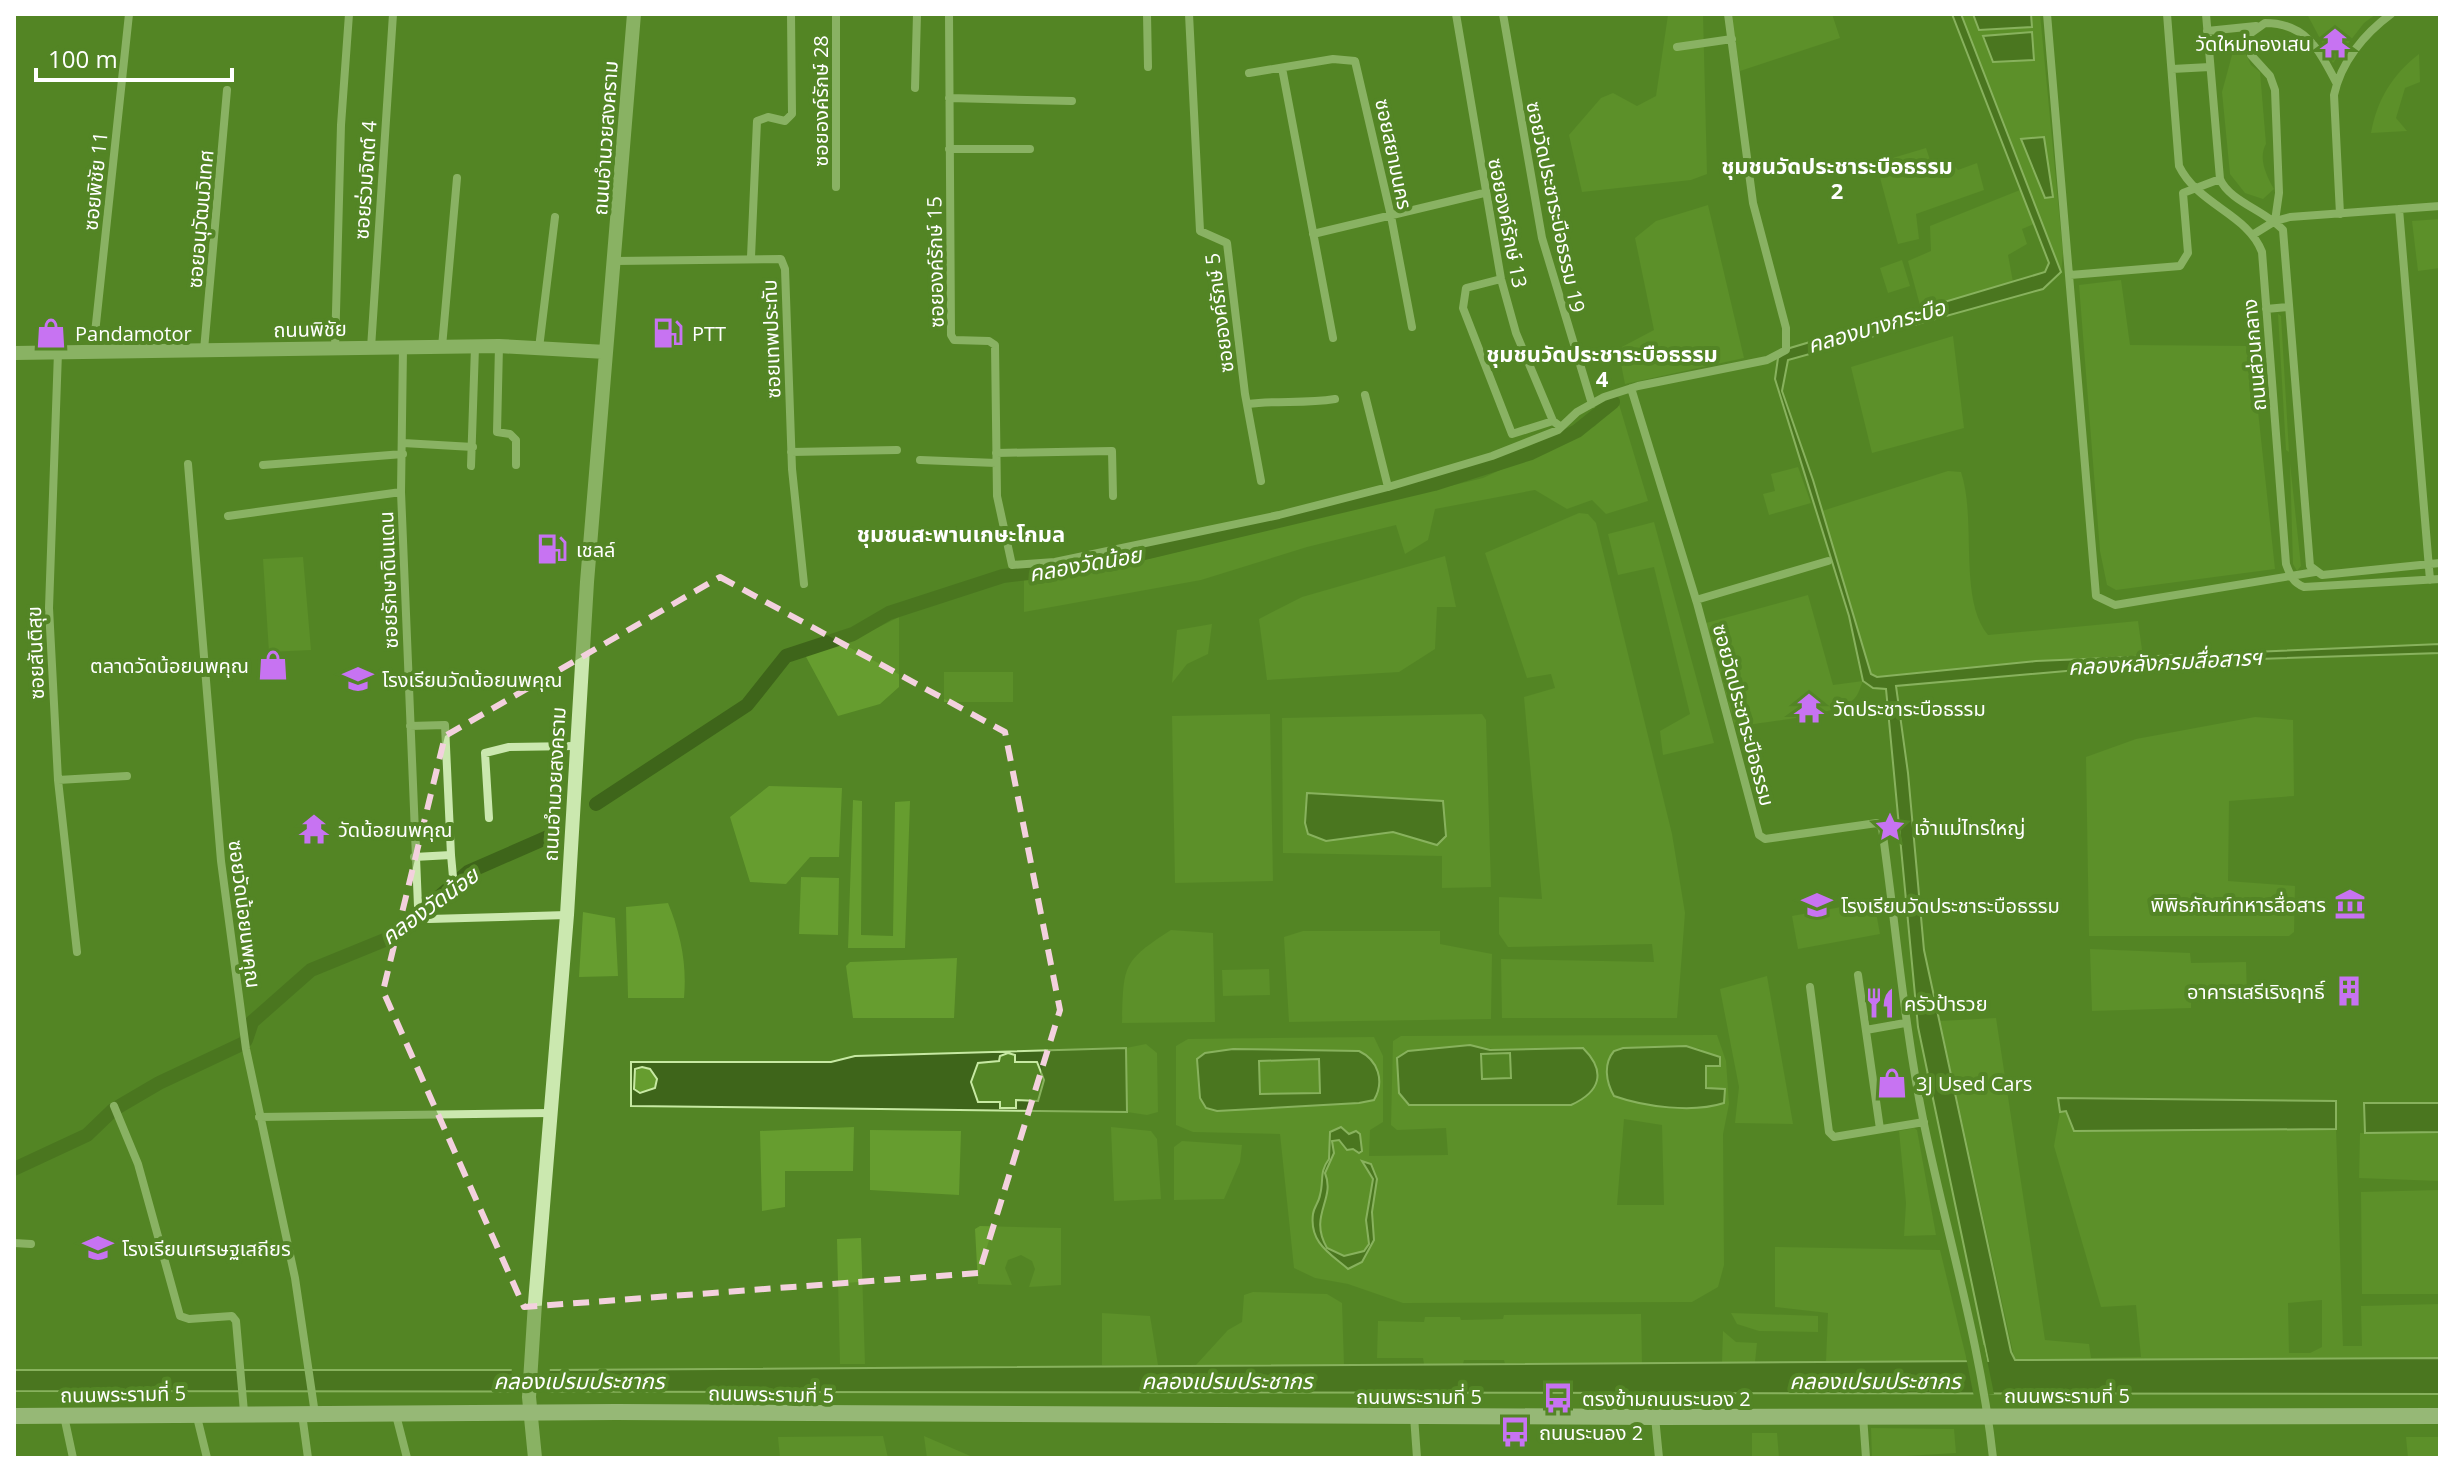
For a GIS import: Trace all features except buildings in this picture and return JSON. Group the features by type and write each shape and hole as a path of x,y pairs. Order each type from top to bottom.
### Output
{"main road":[{"name":"ถนนพระรามที่ 5","path":"14,1416 244,1412 396,1415 1655,1417 1863,1415 1987,1406 2440,1416"}],"street":[{"name":"ซอยพิชัย 11","path":"93,352 129,14"},
{"path":"335,349 341,125 349,14"},
{"name":"ซอยร่วมจิตต์ 4","path":"371,348 393,14"},
{"name":"ถนนอำนวยสงคราม","path":"535,1458 529,1396 535,1303 567,915 575,746 634,14"},
{"name":"ซอยองค์รักษ์ 28","path":"751,257 757,121 768,117 785,121 792,114 791,14"},
{"name":"ซอยองค์รักษ์ 28","path":"836,14 836,187"},
{"path":"915,88 917,14"},
{"name":"ซอยองค์รักษ์ 15","path":"949,14 951,335 954,340 989,341 995,345 997,496 1012,565 1083,556 1279,515 1388,487"},
{"path":"1147,14 1148,67"},
{"name":"ซอยองค์รักษ์ 5","path":"1189,14 1200,231 1227,243 1261,481"},
{"name":"ซอยองค์รักษ์ 13","path":"1456,14 1501,279 1516,333 1557,424"},
{"name":"ซอยวัดประชาระบือธรรม 19","path":"1503,14 1542,238 1576,360 1592,404"},
{"path":"1365,395 1388,487 1492,456 1592,404 1634,387 1767,360 1786,350 1786,328 1753,203 1728,14"},
{"path":"2047,14 2096,596 2115,605 2315,572 2322,575 2440,563"},
{"path":"2167,14 2179,166 2191,187 2254,234 2275,221 2440,206"},
{"path":"2206,14 2220,179 2224,188 2275,221"},
{"path":"2340,214 2336,82 2371,28 2391,14"},
{"path":"2207,31 2280,23 2299,29 2315,45 2336,82"},
{"name":"ถนนส่วนกลาง","path":"2256,26 2249,46 2251,55 2270,76 2275,90 2279,193 2275,221 2283,230 2299,456 2310,566 2315,572"},
{"path":"1677,47 1732,39"},
{"name":"ซอยสยามนคร","path":"1249,73 1333,59 1355,61 1391,216 1412,327"},
{"path":"2172,69 2210,67"},
{"path":"1282,68 1333,338"},
{"name":"ซอยอนุวัฒนวิเทศ","path":"204,350 227,90"},
{"path":"949,98 1072,101"},
{"path":"949,149 1030,149"},
{"path":"442,347 457,178"},
{"path":"2070,275 2180,266 2188,253 2183,193 2191,187 2220,179"},
{"path":"1313,234 1484,193"},
{"path":"2291,576 2304,587 2435,580 2428,565 2399,209"},
{"path":"539,348 555,217"},
{"name":"ถนนส่วนกลาง","path":"2254,234 2262,252 2286,564 2291,576"},
{"name":"ซอยเทพประทับ","path":"615,261 781,259 785,269 791,452 804,584"},
{"path":"1501,279 1466,288 1463,308 1512,434 1557,424"},
{"path":"2266,309 2288,307"},
{"name":"ถนนพิชัย","path":"14,353 499,346 606,352"},
{"path":"499,346 497,432 510,434 516,440 516,465"},
{"path":"471,466 475,347"},
{"name":"ซอยรักษาดินแดน","path":"403,348 401,492 418,906"},
{"name":"ซอยสันติสุข","path":"58,352 49,608 58,780 77,952"},
{"name":"ซอยวัดประชาระบือธรรม","path":"1634,387 1696,600 1759,835 1765,839 1877,823 1882,828 1905,1023 1987,1406 1993,1458"},
{"path":"1248,404 1281,399 1296,405 1335,399"},
{"path":"403,443 473,447"},
{"path":"791,452 897,450"},
{"path":"996,453 1112,451 1113,496"},
{"path":"263,465 403,454"},
{"path":"2278,458 2299,456"},
{"path":"920,460 996,463"},
{"name":"ซอยวัดน้อยนพคุณ","path":"188,464 221,861 246,1049 315,1395 308,1414 308,1458"},
{"path":"228,516 401,492"},
{"path":"1696,600 1828,561"},
{"path":"410,726 445,725 453,877"},
{"path":"489,818 485,753 509,747 575,746"},
{"path":"58,780 127,776"},
{"path":"414,857 451,855"},
{"path":"429,919 567,915"},
{"path":"1858,975 1880,1129"},
{"path":"1810,987 1829,1132 1834,1137 1924,1122"},
{"path":"1866,1030 1905,1023"},
{"path":"114,1106 138,1164 180,1316 189,1319 232,1316 240,1340 244,1412"},
{"path":"259,1117 551,1113"},
{"path":"14,1243 31,1244"},
{"path":"196,1413 207,1458"},
{"path":"396,1415 407,1458"},
{"path":"1863,1415 1866,1458"},
{"path":"64,1416 73,1458"},
{"path":"1414,1416 1417,1458"},
{"path":"1655,1417 1659,1458"}],"highlighted area":[{"path":"720,577 1005,732 1060,1010 979,1273 524,1307 383,991 445,736"}],"shaded area":[{"path":"1703,14 1707,174 1691,180 1582,192 1569,135 1601,98 1613,93 1637,106 1656,96 1668,15"},
{"path":"1731,14 1832,14 1840,38 1740,71"},
{"path":"1961,14 2040,14 2063,253 2061,272"},
{"name":"วัดใหม่ทองเสน","path":"2307,14 2376,14 2364,23 2333,63"},
{"path":"2235,44 2241,44 2251,65 2260,72 2266,144 2263,161 2274,189 2263,199 2245,193 2230,174 2222,92"},
{"path":"2419,54 2420,82 2405,88 2396,118 2407,131 2371,133 2387,89"},
{"path":"1926,148 1932,166 1949,159 1958,170 1977,163 1984,190 1916,214 1919,239 1898,244 1876,163"},
{"path":"2020,190 2034,224 2022,229 2027,244 2008,255 2013,282 1921,309 1908,261 1931,251 1930,226"},
{"path":"1708,205 1744,358 1625,384 1618,349 1654,330 1635,238 1656,221"},
{"path":"2440,219 2440,268 2418,271 2412,221"},
{"path":"1902,260 1910,286 1888,293 1880,268"},
{"path":"2121,280 2130,345 2251,346 2275,569 2116,590 2107,585 2100,551 2079,285"},
{"path":"2278,314 2281,316 2289,452 2286,450"},
{"path":"1953,336 1964,428 1872,453 1851,367"},
{"path":"1618,401 1648,501 1606,514 1592,500 1567,509 1535,490 1435,509 1428,540 1405,554 1396,525 1307,547 1201,580 1024,612 1024,580 1090,573 1483,478 1595,426"},
{"path":"2290,463 2301,566 2297,571 2293,564"},
{"path":"1798,467 1811,503 1769,515 1763,494 1775,491 1771,474"},
{"path":"1948,471 1961,472 1966,491 1973,601 1988,635 2138,621 2143,657 2036,661 1877,677 1871,674 1822,511"},
{"path":"1579,513 1588,514 1596,523 1672,834 1685,913 1677,1018 1502,1018 1501,959 1654,962 1652,944 1508,947 1499,934 1499,897 1542,899 1524,697 1555,688 1551,674 1527,678 1485,553"},
{"path":"1654,522 1714,743 1663,755 1660,731 1690,714 1654,567 1618,575 1608,534"},
{"path":"1445,556 1456,607 1437,607 1435,649 1399,672 1267,680 1259,619 1302,597"},
{"path":"303,557 311,650 269,652 263,559"},
{"path":"1808,595 1833,685 1863,681 1857,695 1845,705 1832,710 1735,727 1706,623"},
{"path":"899,617 899,687 880,704 838,716 805,655 853,640"},
{"path":"1212,624 1208,654 1187,664 1172,683 1177,630"},
{"path":"944,672 1013,672 1013,702 944,702"},
{"path":"1270,714 1273,881 1175,883 1172,716"},
{"path":"1482,714 1486,720 1491,887 1442,888 1442,856 1283,853 1282,718"},
{"path":"2255,717 2293,720 2294,796 2229,801 2228,881 2295,886 2294,932 2289,936 2089,936 2086,757 2136,739"},
{"path":"769,786 842,788 839,857 810,857 786,884 750,882 730,817"},
{"path":"853,800 862,801 861,935 893,936 895,802 910,801 905,948 848,948"},
{"path":"801,877 839,878 838,935 799,934"},
{"path":"1874,901 1880,934 1798,949 1792,916"},
{"path":"668,903 682,950 684,998 628,998 626,907"},
{"path":"583,912 615,918 618,976 579,977"},
{"path":"1171,930 1213,933 1215,1022 1122,1023 1123,989 1128,967 1143,950"},
{"path":"1303,931 1440,931 1440,944 1492,954 1491,1019 1289,1022 1284,937"},
{"path":"2090,949 2190,953 2191,963 2246,962 2247,996 2191,997 2191,1008 2092,1011"},
{"path":"957,958 954,1018 853,1018 846,966 850,962"},
{"path":"1269,969 1270,995 1223,996 1222,970"},
{"path":"1767,976 1793,1124 1735,1123 1739,1087 1720,989"},
{"path":"1996,1018 2045,1340 2089,1344 2091,1358 2141,1357 2136,1305 2101,1307 2054,1146 2060,1112 2066,1111 2074,1131 2336,1129 2343,1346 2362,1346 2361,1306 2440,1304 2440,1358 2015,1361 1940,1021","holes":["2322,1300 2322,1347 2310,1353 2289,1353 2288,1303"]},
{"path":"1717,1035 1726,1061 1729,1104 1723,1134 1724,1265 1718,1287 1692,1302 1403,1303 1348,1284 1315,1278 1294,1268 1280,1134 1193,1132 1176,1125 1176,1046 1188,1039 1374,1037 1383,1056 1383,1122 1370,1130 1369,1156 1448,1155 1446,1128 1397,1130 1391,1125 1393,1041 1401,1036","holes":["1470,1045 1596,1067 1409,1105 1408,1051","1686,1046 1701,1049 1711,1107 1627,1100 1623,1048","1624,1119 1662,1125 1664,1205 1617,1205"]},
{"path":"1146,1044 1157,1053 1158,1112 1147,1115 1127,1112 1126,1048"},
{"path":"644,1068 653,1071 656,1080 653,1089 644,1092 635,1089 632,1080 635,1071"},
{"path":"854,1127 853,1171 785,1171 785,1207 762,1211 760,1131"},
{"path":"1111,1127 1151,1131 1157,1139 1161,1199 1114,1201"},
{"path":"870,1130 961,1131 959,1195 870,1190"},
{"path":"1917,1130 1936,1235 1904,1236 1906,1203 1899,1131"},
{"path":"2440,1132 2440,1181 2359,1178 2360,1133"},
{"path":"1182,1141 1242,1145 1240,1162 1224,1199 1174,1200 1174,1147"},
{"path":"2440,1190 2440,1294 2362,1294 2361,1192"},
{"path":"980,1226 1061,1228 1061,1285 1029,1287 1035,1269 1032,1261 1021,1255 1008,1260 1005,1268 1012,1285 978,1284 975,1229"},
{"path":"861,1238 865,1364 840,1364 837,1239"},
{"path":"1775,1247 1940,1250 1967,1361 1826,1362 1828,1313 1775,1307"},
{"path":"1253,1292 1327,1294 1342,1303 1344,1365 1196,1365 1228,1330 1242,1322 1244,1295"},
{"path":"1102,1313 1150,1316 1158,1365 1102,1365"},
{"path":"1731,1313 1818,1316 1818,1332 1759,1331 1737,1324"},
{"path":"1641,1314 1642,1363 1505,1364 1504,1360 1464,1360 1463,1364 1424,1364 1423,1358 1377,1358 1378,1321 1424,1322 1425,1317 1460,1317 1461,1320 1503,1319 1504,1315"},
{"path":"1723,1331 1736,1342 1757,1343 1755,1362 1722,1362"},
{"path":"1871,1428 1954,1429 1956,1453 1872,1458"},
{"path":"1752,1433 1777,1433 1779,1458 1752,1458"},
{"path":"883,1436 888,1458 780,1458 778,1437"},
{"path":"924,1436 975,1458 927,1458"},
{"path":"2406,1437 2440,1437 2440,1458 2408,1458"}],"water":[{"path":"1952,14 1961,14 2061,272 2043,289 1788,360 1782,391 1813,480 1871,674 1877,677 2036,661 2440,644 2440,653 2169,662 1896,686 1908,773 1924,950 2011,1352 2015,1360 2440,1358 2440,1394 14,1391 14,1370 550,1370 1988,1361 1918,1027 1886,689 1873,688 1863,681 1849,616 1775,379 1778,358 1790,348 2045,272 2049,263"},
{"path":"1973,14 2031,14 2032,27 1979,30"},
{"path":"2032,32 2034,60 1993,62 1983,36"},
{"path":"2044,137 2053,197 2045,198 2021,139"},
{"path":"1307,793 1443,801 1446,836 1437,845 1393,832 1326,841 1308,834 1305,823"},
{"path":"1470,1045 1490,1050 1583,1048 1595,1065 1597,1081 1588,1094 1571,1105 1409,1105 1399,1093 1397,1058 1408,1051","holes":["1510,1053 1511,1078 1482,1079 1481,1054"]},
{"path":"1686,1046 1720,1057 1720,1066 1706,1066 1706,1088 1725,1089 1724,1103 1698,1108 1669,1107 1614,1096 1607,1073 1614,1051"},
{"path":"1126,1048 1127,1112 631,1106 631,1062 831,1062 855,1056","holes":["1008,1053 1015,1055 1015,1062 1037,1062 1044,1080 1038,1101 1016,1100 1016,1108 1000,1108 1000,1102 978,1102 971,1082 978,1063 999,1061 1000,1056","635,1069 650,1069 657,1079 655,1088 640,1093 634,1089"]},
{"path":"1233,1049 1359,1051 1375,1065 1379,1086 1374,1100 1359,1103 1217,1111 1206,1108 1200,1098 1197,1059 1205,1053","holes":["1319,1059 1320,1093 1260,1094 1259,1061"]},
{"path":"2058,1098 2336,1101 2336,1129 2074,1131 2066,1111 2060,1112"},
{"path":"2364,1103 2440,1103 2440,1132 2365,1133"},
{"path":"1341,1127 1349,1134 1356,1131 1360,1134 1362,1151 1347,1150 1339,1140 1332,1141 1334,1153 1325,1173 1327,1191 1320,1226 1327,1248 1344,1256 1364,1251 1369,1244 1366,1220 1373,1179 1362,1161 1371,1164 1377,1179 1372,1212 1374,1240 1362,1262 1348,1269 1323,1247 1314,1233 1313,1224 1323,1172 1329,1159 1330,1132"}],"pier":[{"path":"1984,1345 1994,1394 1974,1397 1966,1357 1983,1357 1981,1346"},
{"path":"512,1366 550,1366 548,1395 510,1395"}],"waterway":[{"name":"คลองวัดน้อย","path":"596,804 747,705 786,656 853,634 889,613 1003,576 1090,566 1434,484 1531,453 1577,431 1613,402"},
{"name":"คลองวัดน้อย","path":"246,1040 252,1022 311,970 392,937 468,872 548,837"},
{"name":"คลองวัดน้อย","path":"118,1107 159,1083 244,1043"},
{"name":"คลองวัดน้อย","path":"14,1169 87,1135 113,1110"}],"place":[{"name":"วัดใหม่ทองเสน","path":"2335,43"},
{"name":"Pandamotor","path":"51,333"},
{"name":"PTT","path":"668,333"},
{"name":"เชลล์","path":"552,549"},
{"name":"ตลาดวัดน้อยนพคุณ","path":"273,665"},
{"name":"โรงเรียนวัดน้อยนพคุณ","path":"358,679"},
{"name":"วัดประชาระบือธรรม","path":"1809,708"},
{"name":"เจ้าแม่ไทรใหญ่","path":"1890,827"},
{"name":"วัดน้อยนพคุณ","path":"314,829"},
{"name":"พิพิธภัณฑ์ทหารสื่อสาร","path":"2350,904"},
{"name":"โรงเรียนวัดประชาระบือธรรม","path":"1817,905"},
{"name":"อาคารเสรีเริงฤทธิ์","path":"2349,991"},
{"name":"ครัวป้ารวย","path":"1880,1003"},
{"name":"3J Used Cars","path":"1892,1083"},
{"name":"โรงเรียนเศรษฐเสถียร","path":"98,1248"},
{"name":"ตรงข้ามถนนระนอง 2","path":"1558,1398"},
{"name":"ถนนระนอง 2","path":"1515,1432"}],"district":[{"name":"ชุมชนวัดประชาระบือธรรม 2","path":"1837,178"},
{"name":"ชุมชนวัดประชาระบือธรรม 4","path":"1602,366"},
{"name":"ชุมชนสะพานเกษะโกมล","path":"961,533"}],"water label":[{"name":"คลองบางกระบือ","path":"1876,325"},
{"name":"คลองหลังกรมสื่อสารฯ","path":"2165,661"},
{"name":"คลองเปรมประชากร","path":"579,1380"},
{"name":"คลองเปรมประชากร","path":"1227,1380"},
{"name":"คลองเปรมประชากร","path":"1875,1380"}]}
